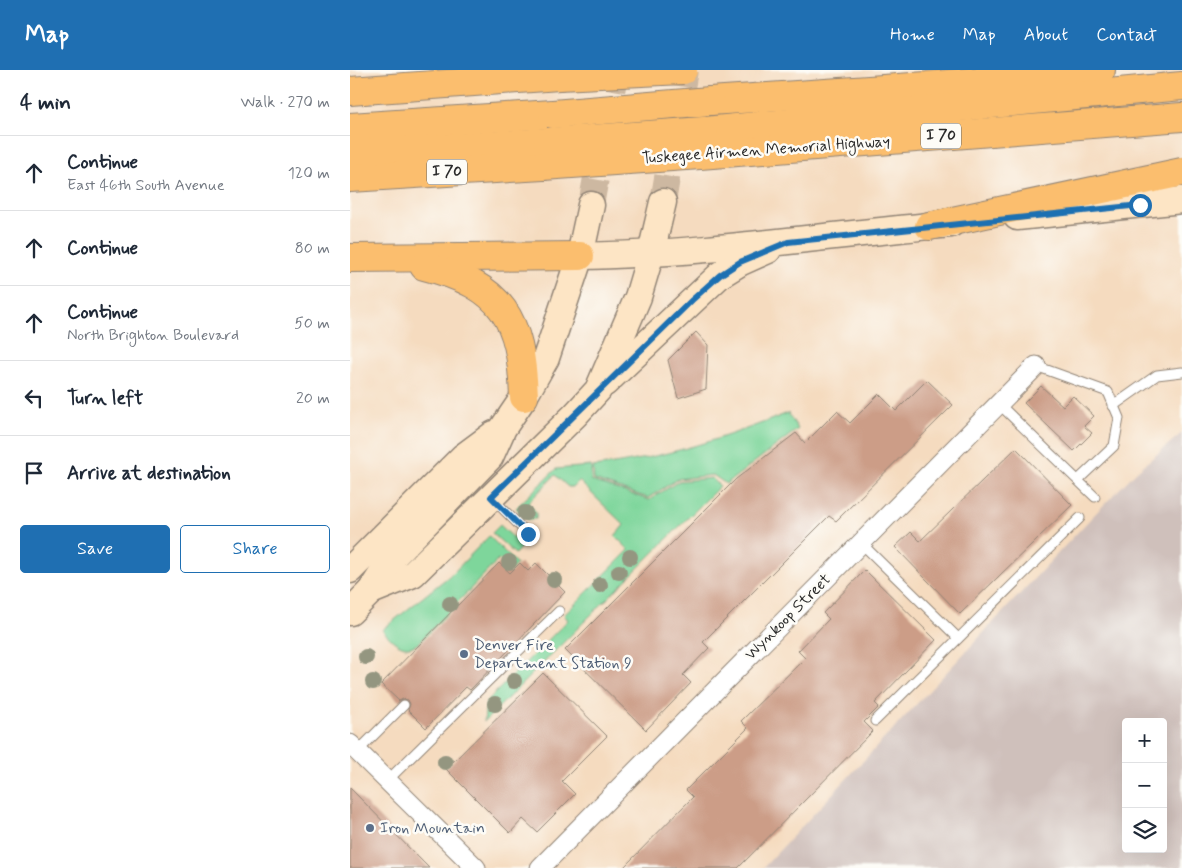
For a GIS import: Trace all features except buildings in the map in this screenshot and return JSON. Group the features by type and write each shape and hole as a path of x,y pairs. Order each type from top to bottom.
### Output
{"highway":[{"path":"350,91 559,76 683,70"},
{"path":"350,127 927,86 1102,70"},
{"path":"702,143 1182,86"},
{"name":"Tuskegee Airmen Memorial Highway","path":"350,178 545,154 702,143 1182,118"},
{"path":"350,154 545,154"},
{"path":"929,226 1182,172"},
{"path":"350,258 580,256"},
{"path":"394,258 450,272 479,286 492,297 508,316 517,334 523,369 524,397"}],"main road":[{"path":"580,256 651,253 788,242 1182,200"},
{"path":"598,390 638,297 663,202"},
{"path":"350,612 371,591 392,558 490,457 503,428 524,397 546,358 580,256 590,205"},
{"path":"371,591 412,574 575,415 598,390 720,275 740,262 788,242"},
{"path":"350,570 463,457 503,428"}],"street":[{"name":"Wynkoop Street","path":"540,868 1036,366"},
{"path":"354,748 476,868"}],"lane":[{"path":"1036,366 1108,392 1119,418 1114,446 1078,480"},
{"path":"1113,406 1157,375 1182,372"},
{"path":"999,404 1095,497"},
{"path":"491,497 528,534"},
{"path":"875,721 1080,518"},
{"path":"861,543 958,638"},
{"path":"387,780 559,611"},
{"path":"354,748 404,705"}],"shaded area":[{"path":"1182,433 1182,868 763,868 1137,471"}],"green space":[{"path":"788,413 798,429 726,484 713,475 678,479 648,498 594,480 593,467 668,453 740,431"},
{"path":"591,466 592,481 649,500 679,481 712,478 720,486 484,722 486,702 568,620 564,615 629,550 615,536 624,525 579,481 573,487 568,487 555,475 528,503 536,512 536,519 527,519 516,508 556,469"},
{"path":"500,525 522,546 515,554 492,533"},
{"path":"489,536 517,564 510,571 499,559 419,643 413,646 408,647 398,644 382,630 453,573"}],"tunnel":[{"path":"591,205 616,70"},
{"path":"663,202 685,70"}],"place":[{"name":"Denver Fire Department Station 9","path":"464,654"},
{"name":"Iron Mountain","path":"370,828"}],"route":[{"path":"528,534 491,497 598,390 692,300 720,275 740,262 788,242 1140,205"}]}
